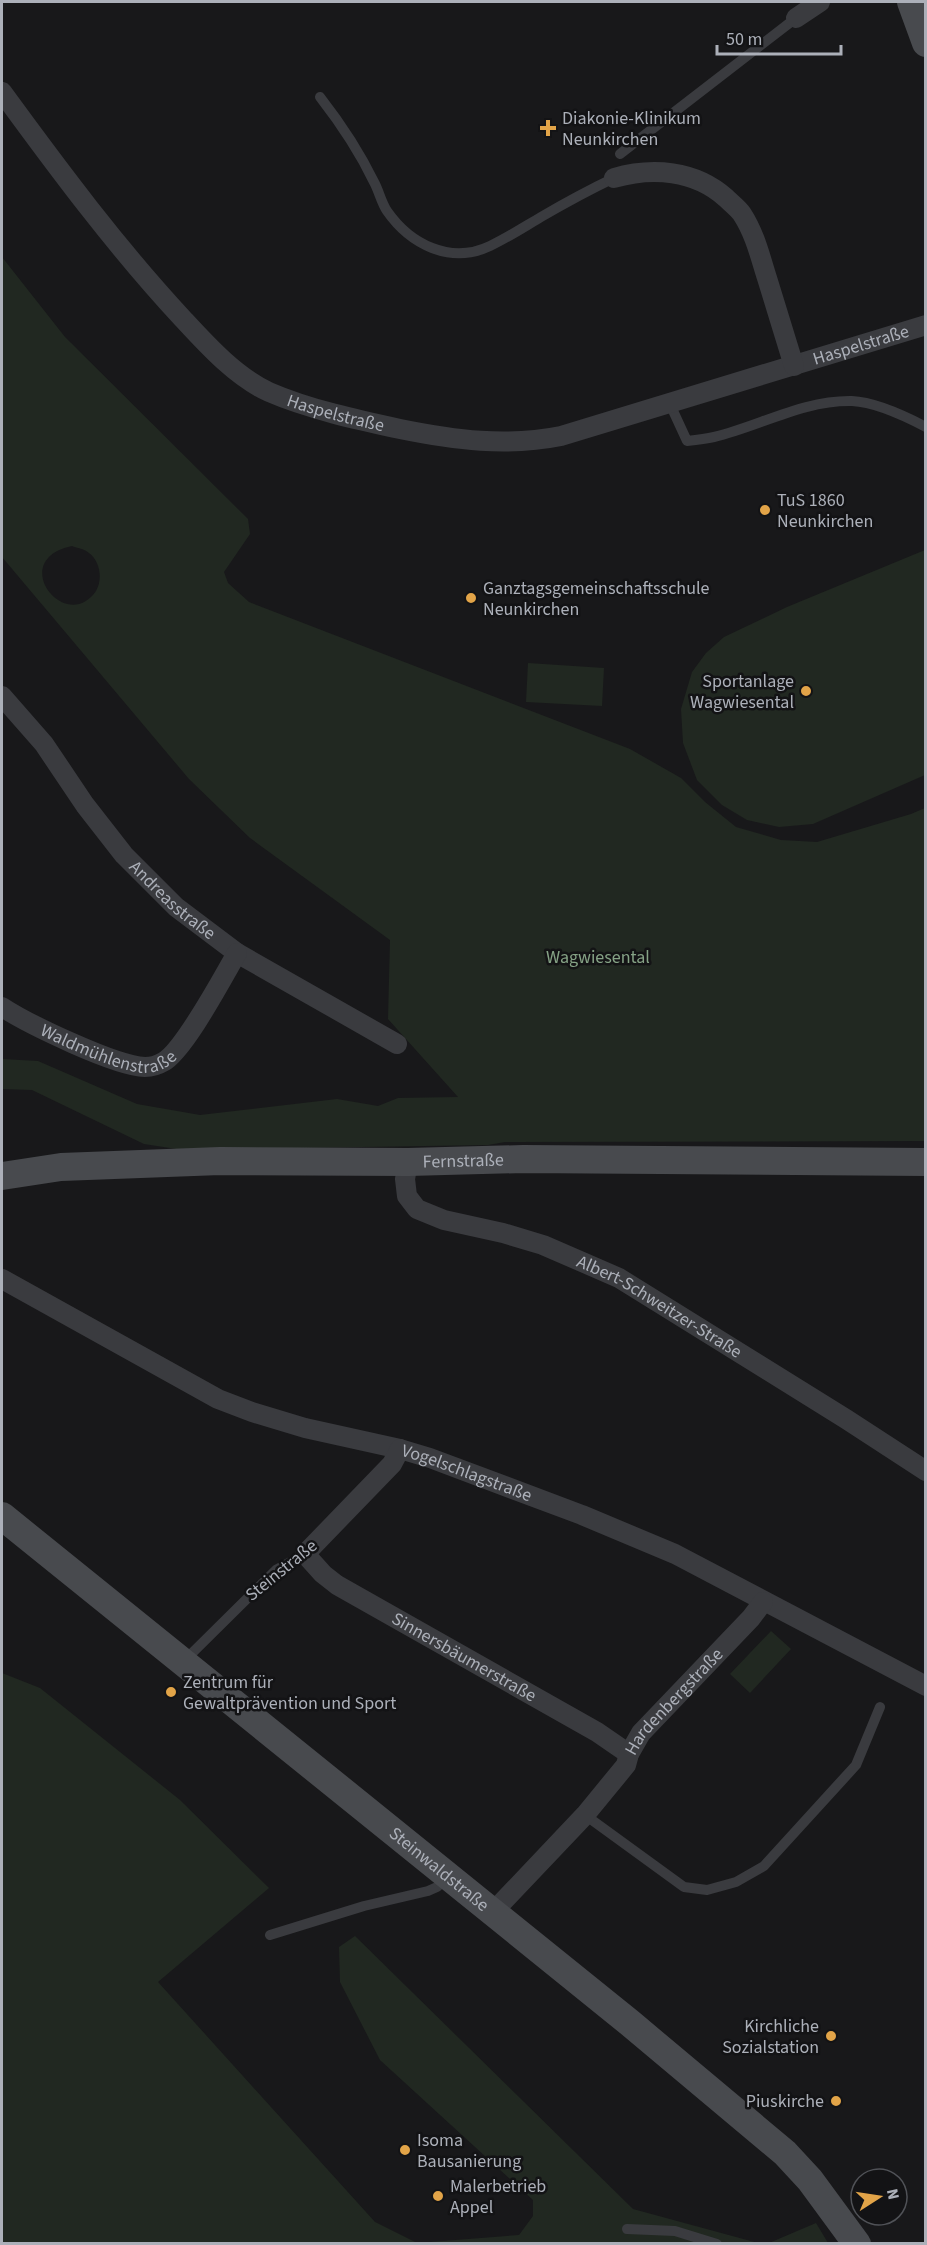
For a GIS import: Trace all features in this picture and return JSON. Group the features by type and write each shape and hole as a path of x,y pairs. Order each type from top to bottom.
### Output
{"street":[{"path":"796,18 820,2"},
{"path":"911,2 926,43"},
{"name":"Haspelstraße","path":"2,92 144,277 208,346 235,370 268,392 368,422 465,441 504,443 538,441 926,325"},
{"name":"Haspelstraße","path":"614,178 634,172 656,171 680,174 704,182 718,191 741,212 755,238 794,366"},
{"name":"Andreasstraße","path":"2,696 44,744 85,805 124,855 176,907 237,953 397,1044"},
{"name":"Waldmühlenstraße","path":"2,1006 84,1047 127,1063 146,1067 163,1062 175,1052 204,1011 237,953"},
{"name":"Fernstraße","path":"2,1176 62,1167 186,1162 408,1162 523,1159 926,1162"},
{"name":"Albert-Schweitzer-Straße","path":"408,1162 405,1179 407,1196 417,1209 444,1220 503,1233 543,1245 619,1278 926,1471"},
{"name":"Vogelschlagstraße","path":"2,1279 218,1399 305,1428 430,1458 582,1515 675,1554 926,1686"},
{"name":"Steinstraße","path":"305,1554 392,1464 400,1449"},
{"name":"Steinwaldstraße","path":"2,1516 493,1912 785,2153 810,2180 857,2244"},
{"name":"Sinnersbäumerstraße","path":"305,1554 323,1574 338,1586 597,1732 629,1754"},
{"name":"Hardenbergstraße","path":"493,1912 585,1815 626,1766 629,1754 641,1733 751,1618 763,1602"}],"lane":[{"path":"620,154 796,18"},
{"name":"Haspelstraße","path":"320,97 346,131 375,183 385,208 399,226 420,243 442,252 470,252 488,247 614,178"},
{"path":"669,402 687,441 714,437 823,403 854,401 898,413 926,428"},
{"name":"Steinstraße","path":"183,1662 276,1570 305,1554"},
{"path":"585,1815 684,1887 707,1890 735,1882 764,1866 856,1765 880,1707"},
{"path":"270,1935 364,1906 428,1891 437,1887 448,1877"},
{"path":"627,2229 675,2231 717,2244"}],"green space":[{"name":"Wagwiesental","path":"2,257 65,337 248,519 250,534 224,572 228,583 249,602 630,749 681,778 705,802 736,827 781,840 817,842 925,808 925,1141 505,1142 488,1145 183,1150 144,1144 32,1090 2,1089 2,1059 38,1061 137,1104 200,1115 337,1099 378,1106 398,1098 458,1097 388,1019 390,940 250,838 189,779 2,557","holes":["72,546 85,550 93,556 100,576 96,591 84,602 70,604 58,600 48,590 43,578 44,565 53,554"]},
{"name":"Sportanlage Wagwiesental","path":"925,550 925,775 813,824 779,827 747,820 722,805 697,780 683,743 681,709 692,672 706,653 724,637 787,607"},
{"path":"528,663 604,668 602,706 526,702"},
{"path":"771,1631 791,1649 750,1693 730,1674"},
{"path":"2,1673 40,1688 180,1800 269,1888 158,1982 375,2222 417,2243 2,2243"},
{"path":"355,1936 633,2209 758,2243 417,2243 519,2235 533,2216 533,2200 380,2060 340,1982 339,1947"},
{"path":"816,2223 828,2243 769,2243"}],"place":[{"name":"Diakonie-Klinikum Neunkirchen","path":"548,128"},
{"name":"TuS 1860 Neunkirchen","path":"765,510"},
{"name":"Ganztagsgemeinschaftsschule Neunkirchen","path":"471,598"},
{"name":"Sportanlage Wagwiesental","path":"806,691"},
{"name":"Zentrum für Gewaltprävention und Sport","path":"171,1692"},
{"name":"Kirchliche Sozialstation","path":"831,2036"},
{"name":"Piuskirche","path":"836,2101"},
{"name":"Isoma Bausanierung","path":"405,2150"},
{"name":"Malerbetrieb Appel","path":"438,2196"}]}
